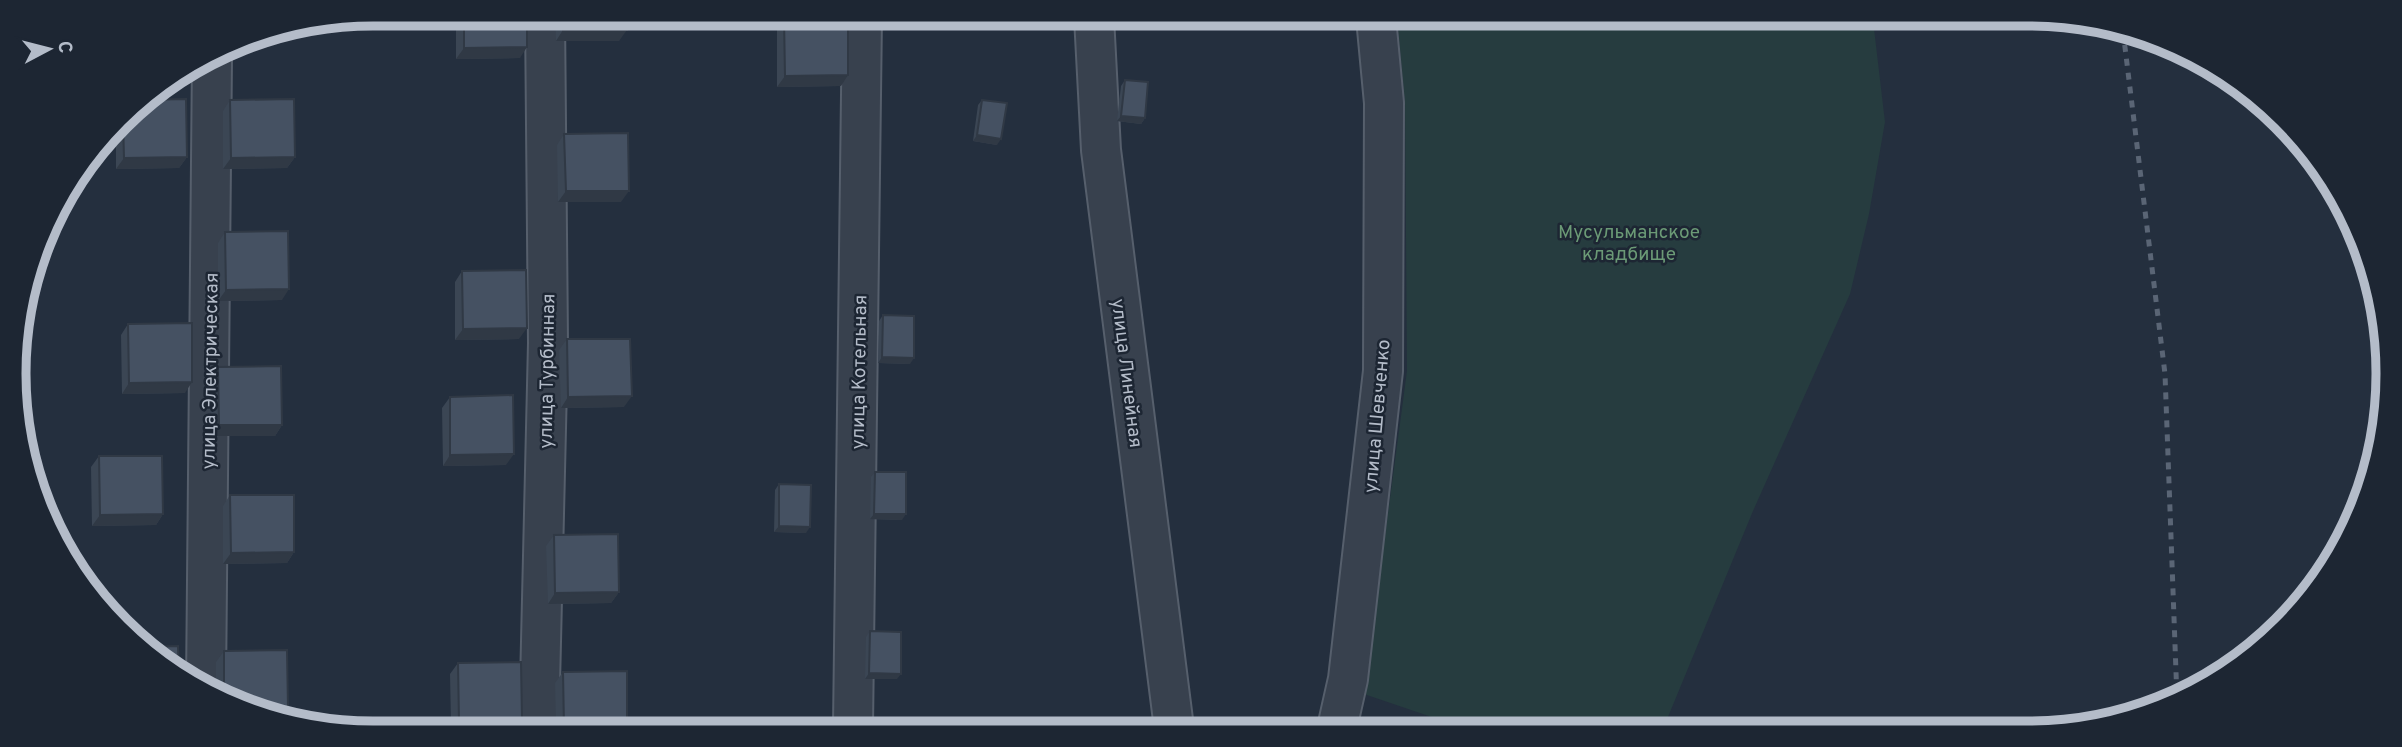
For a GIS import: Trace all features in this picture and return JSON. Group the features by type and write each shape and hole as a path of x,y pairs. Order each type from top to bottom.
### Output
{"street":[{"name":"улица Турбинная","path":"539,721 548,343 545,26"},
{"name":"улица Котельная","path":"853,721 862,26"},
{"name":"улица Линейная","path":"1094,26 1101,150 1173,721"},
{"name":"улица Шевченко","path":"1339,721 1348,679 1384,371 1384,103 1378,26"},
{"name":"улица Электрическая","path":"206,677 212,66"}],"green space":[{"name":"Мусульманское кладбище","path":"1398,26 1874,26 1885,122 1869,214 1850,294 1753,511 1666,721 1443,721 1364,694 1407,371 1405,103"}],"building":[{"path":"464,26 527,26 527,47 464,48"},
{"path":"563,26 627,26 627,30 563,30"},
{"path":"784,26 848,26 848,75 785,76"},
{"path":"1125,80 1148,82 1145,118 1121,116"},
{"path":"186,99 187,157 124,158 123,133 160,100"},
{"path":"294,99 295,157 231,158 230,100"},
{"path":"982,100 1007,103 1001,139 977,135"},
{"path":"628,133 629,191 566,191 564,134"},
{"path":"288,231 289,289 226,290 225,232"},
{"path":"526,270 527,328 463,329 462,271"},
{"path":"883,315 914,316 914,358 882,357"},
{"path":"192,323 192,382 129,383 128,324"},
{"path":"567,339 630,339 632,396 568,397"},
{"path":"281,366 282,425 219,425 218,367"},
{"path":"513,395 514,454 450,455 450,397"},
{"path":"99,456 162,456 163,514 100,515"},
{"path":"875,472 906,472 906,514 874,514"},
{"path":"779,484 811,485 810,527 779,526"},
{"path":"230,495 294,495 294,552 231,553"},
{"path":"618,534 619,592 555,593 554,535"},
{"path":"870,631 901,632 901,674 869,673"},
{"path":"178,646 179,660 162,649 159,647"},
{"path":"287,650 288,708 262,702 224,687 224,651"},
{"path":"521,662 522,720 459,721 458,663"},
{"path":"627,671 627,721 564,721 563,672"}],"railway":[{"path":"2124,40 2165,374 2177,687"}]}
